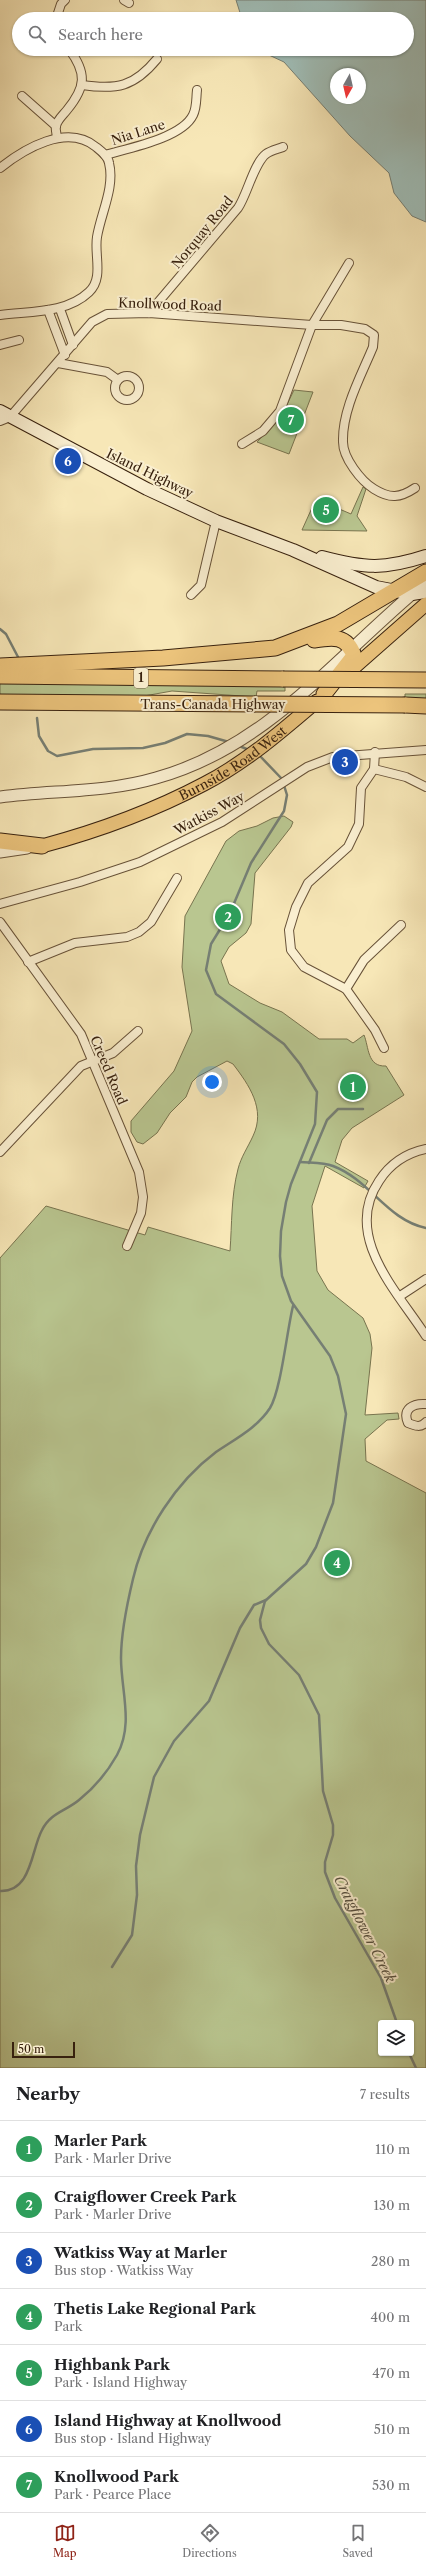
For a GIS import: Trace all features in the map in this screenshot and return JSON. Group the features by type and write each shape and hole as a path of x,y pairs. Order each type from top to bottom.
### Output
{"highway":[{"path":"275,648 338,624 426,572"},
{"path":"0,666 163,658 275,648 332,637 345,640 351,647 354,656 324,694"},
{"name":"Trans-Canada Highway","path":"0,676 426,680"},
{"name":"Trans-Canada Highway","path":"0,702 426,706"},
{"path":"0,841 42,846"}],"main road":[{"name":"Island Highway","path":"3,417 147,489 216,521 293,550 358,580 393,592 412,594 426,592"},
{"name":"Island Highway","path":"293,550 343,563 374,567 390,566 426,556"},
{"name":"Burnside Road West","path":"42,846 84,835 148,810 205,784 267,743 426,604"}],"street":[{"path":"58,12 61,4 65,0"},
{"path":"57,138 56,126 76,100 82,85 82,74 79,62 74,56"},
{"path":"82,85 103,88 119,86 144,76 157,59"},
{"name":"Nia Lane","path":"105,155 174,133 186,124 194,115 197,90"},
{"path":"22,96 56,126"},
{"path":"0,168 14,157 52,138 74,139 92,144 105,155 109,162 111,181 97,238 97,279 90,292 60,309 0,315"},
{"name":"Norquay Road","path":"149,313 238,208 246,195 260,160 266,154 283,147"},
{"path":"242,444 263,431 280,411 312,325 348,263"},
{"path":"60,309 73,345"},
{"path":"48,310 65,355"},
{"name":"Knollwood Road","path":"3,417 58,363 100,316 117,313 149,313 312,325 341,325 365,329 374,335 373,347 345,423 342,444 357,473 378,492 395,498 415,488"},
{"path":"0,345 19,340"},
{"path":"58,363 107,372 118,380"},
{"path":"191,595 200,585 216,521"},
{"name":"Burnside Road West","path":"0,796 102,790 156,778 218,754 262,728 298,698 351,647 426,582"},
{"name":"Watkiss Way","path":"0,904 80,882 140,862 222,822 298,774 333,757 375,752 426,750"},
{"path":"375,752 374,769 361,788 359,824 348,847 308,883 296,907 288,930 291,950 304,967 346,989 375,1030 384,1048"},
{"path":"374,769 406,777 426,787"},
{"name":"Burnside Road West","path":"0,852 42,846"},
{"path":"28,962 75,943 127,937 139,932 151,922 177,878"},
{"name":"Creed Road","path":"0,922 81,1034 139,1172 142,1183 141,1213 128,1246"},
{"path":"346,989 364,960 401,925"},
{"path":"0,1152 81,1066 113,1053 138,1031"},
{"path":"426,1149 413,1153 393,1165 377,1184 368,1204 366,1226 370,1248 426,1336"},
{"path":"400,1296 426,1279"},
{"path":"426,1404 411,1406 407,1410 406,1417 408,1423 415,1426 421,1426 426,1422"}],"green space":[{"path":"294,390 313,392 289,454 257,442 281,417"},
{"path":"363,487 366,489 357,516 367,531 302,530 316,499 351,514"},
{"path":"0,683 285,685 285,691 257,691 256,697 172,691 144,696 0,695"},
{"path":"405,694 426,694 426,699 405,698"},
{"path":"284,816 293,822 291,827 255,873 251,924 246,933 229,947 221,961 229,984 260,1003 282,1012 319,1039 347,1039 353,1043 364,1035 372,1060 375,1063 386,1066 404,1095 352,1128 342,1140 335,1162 368,1181 364,1188 325,1166 312,1206 317,1271 328,1290 363,1318 370,1334 372,1348 365,1415 398,1413 399,1419 387,1420 365,1439 366,1461 426,1493 426,2068 0,2068 0,1258 46,1206 145,1235 148,1227 230,1251 233,1200 238,1169 257,1126 258,1116 257,1107 250,1089 233,1064 227,1061 197,1077 192,1082 186,1097 170,1113 157,1133 143,1144 137,1142 131,1132 131,1121 174,1071 192,1031 182,967 185,916 226,841 239,831 257,826 273,818"}],"water":[{"path":"236,0 426,0 426,222 412,216 394,193 389,173 350,136 284,62 271,56 414,56 414,12 240,12"}],"waterway":[{"name":"Craigflower Creek","path":"0,629 6,634 18,657"},
{"name":"Craigflower Creek","path":"37,718 39,736 48,751 57,756 93,749 143,748 165,743 187,734 208,736 229,742"},
{"name":"Craigflower Creek","path":"237,745 249,750"},
{"name":"Craigflower Creek","path":"259,755 282,779 287,795 284,811 251,863 230,913 211,944 206,970 216,994 284,1044 300,1064 317,1092 315,1124 291,1184 286,1202 281,1231 280,1256 282,1276 291,1301 330,1356 338,1376 346,1414 333,1503 316,1547 306,1564 265,1601 260,1620 261,1628 269,1644 299,1675 319,1715 323,1791 333,1825 333,1835 325,1862 325,1872 335,1898 381,1978 396,2020"},
{"path":"309,1163 327,1120 338,1109 363,1109"},
{"path":"300,1162 321,1163 333,1166 346,1172 358,1180 389,1209 400,1217 412,1224 426,1228"},
{"path":"0,1891 11,1889 19,1885 29,1868 38,1838 45,1824 85,1795 105,1773 117,1755 122,1743 126,1719 121,1658 123,1629 133,1579 145,1543 164,1509 188,1478 201,1464 216,1452 252,1427 270,1408 281,1374 293,1306"},
{"path":"112,1967 132,1935 137,1895 136,1866 140,1835 154,1777 174,1741 209,1701 240,1628 254,1605 266,1600"},
{"name":"Craigflower Creek","path":"410,2056 416,2068"}],"place":[{"name":"Knollwood Park","path":"291,420"},
{"name":"Island Highway at Knollwood","path":"68,461"},
{"name":"Highbank Park","path":"326,510"},
{"name":"Watkiss Way at Marler","path":"345,762"},
{"name":"Craigflower Creek Park","path":"228,917"},
{"name":"Marler Park","path":"353,1087"},
{"name":"Thetis Lake Regional Park","path":"337,1563"}]}
